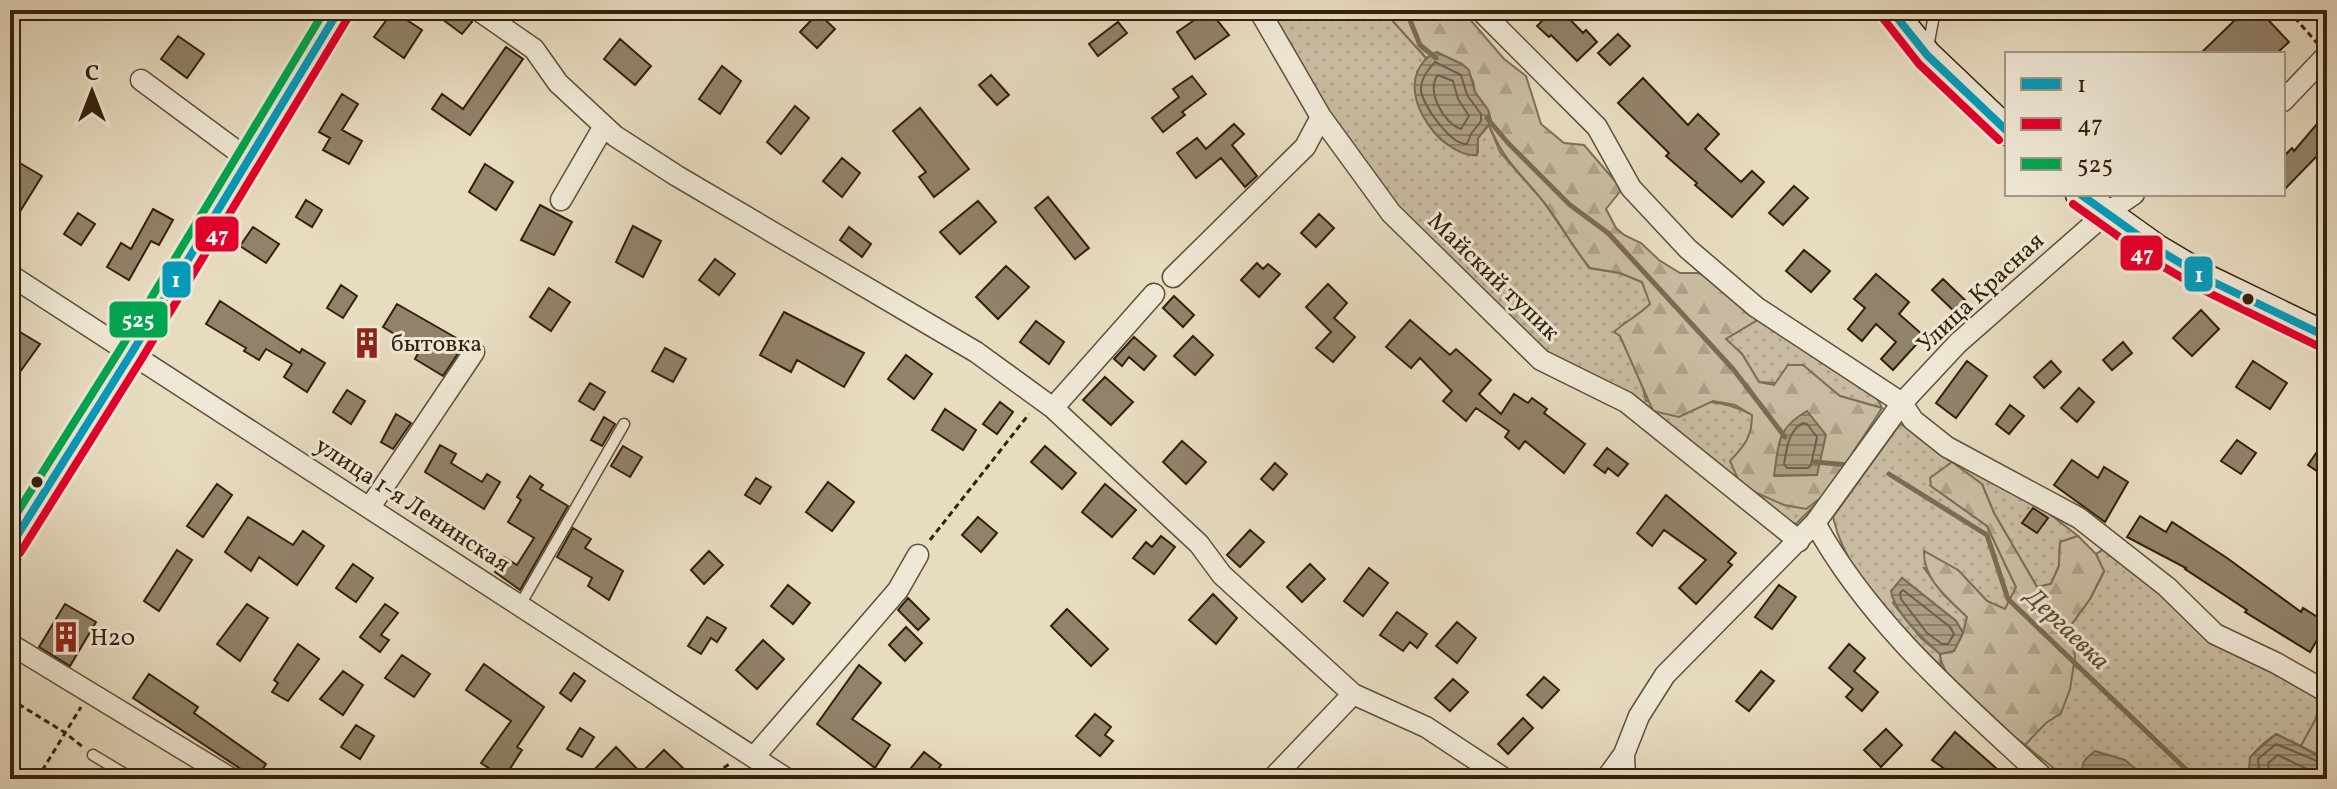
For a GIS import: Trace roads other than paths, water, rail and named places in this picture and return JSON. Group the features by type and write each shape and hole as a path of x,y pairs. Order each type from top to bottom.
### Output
{"main road":[{"path":"1891,10 1927,55 2005,129"},
{"path":"10,547 249,160 332,12"},
{"path":"2082,196 2105,214 2209,280 2327,337"}],"street":[{"path":"478,10 534,49 558,83 604,126 677,176 976,352 1053,408 1199,544 1222,575 1353,694 1426,727 1505,779"},
{"name":"Майский тупик","path":"1259,10 1321,117 1391,213 1541,360 1626,402 1799,541"},
{"path":"1480,10 1597,127 1631,188 1688,249 1756,307 1902,403 1913,420 1947,447 2079,518 2167,587 2215,634 2327,692"},
{"path":"2285,98 2322,50"},
{"path":"141,80 249,160"},
{"path":"1173,277 1305,147 1321,117"},
{"path":"561,200 604,126"},
{"name":"Улица Красная","path":"1624,754 1639,716 1665,675 1815,523 1902,403 1958,343 2105,214 2131,196"},
{"name":"улица 1-я Ленинская","path":"10,275 787,779"},
{"path":"1053,408 1154,294"},
{"path":"370,507 474,352"},
{"path":"1815,523 1848,577 1893,634 2045,779"},
{"path":"754,757 898,590 918,555"},
{"path":"10,644 232,779"},
{"path":"1272,779 1353,694"},
{"path":"1606,779 1624,754"},
{"path":"1624,754 1625,779"}],"lane":[{"path":"1927,55 1935,10"},
{"path":"520,605 624,424"},
{"path":"93,755 133,779"}],"water":[{"path":"1436,52 1469,70 1475,92 1488,110 1491,121 1478,138 1477,155 1463,153 1448,145 1434,132 1416,99 1415,81 1421,65"},
{"path":"1807,411 1826,435 1817,475 1774,476 1778,446 1784,431"},
{"path":"1902,578 1956,621 1963,633 1954,651 1940,654 1898,608 1891,591"},
{"path":"2276,734 2327,760 2327,779 2254,779 2249,772 2250,757"},
{"path":"2095,751 2125,760 2142,774 2140,779 2085,779 2083,763"}],"waterway":[{"path":"1406,10 1420,45 1436,58"},
{"path":"1487,118 1570,205 1608,233 1733,369 1785,437"},
{"name":"Дергаевка","path":"1815,462 1849,465"},
{"name":"Дергаевка","path":"1889,474 1987,535 2008,599 2196,779"}],"place":[{"name":"бытовка","path":"367,343"},
{"name":"H20","path":"66,637"}]}
